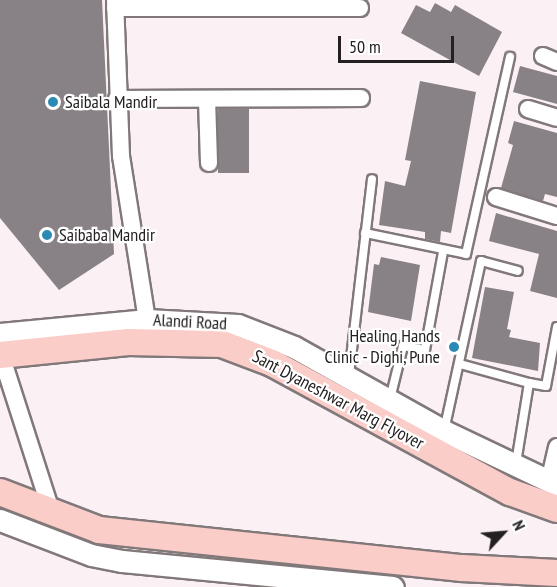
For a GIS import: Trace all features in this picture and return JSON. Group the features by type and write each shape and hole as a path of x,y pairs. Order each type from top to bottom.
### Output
{"main road":[{"name":"Sant Dyaneshwar Marg Flyover","path":"0,348 191,341 234,347 272,363 510,492 557,509"},
{"path":"0,492 52,514 99,530 145,537 462,568 557,573"}],"street":[{"path":"147,320 125,197 117,99 115,4 360,8"},
{"path":"117,99 361,98"},
{"path":"207,99 209,163"},
{"path":"528,109 557,118"},
{"path":"495,197 557,216"},
{"name":"Alandi Road","path":"0,348 147,320 238,325 294,347 444,431 553,484"},
{"path":"0,348 52,514"},
{"path":"553,484 557,447"},
{"path":"0,520 91,555 122,561 393,587"}],"lane":[{"path":"365,234 443,252 466,254 510,57"},
{"path":"348,376 372,179"},
{"path":"390,399 403,346 425,350 443,252"},
{"path":"444,431 481,261 518,271"},
{"path":"460,364 546,386 557,327"},
{"path":"516,467 529,383"}],"building":[{"name":"Saibala Mandir","path":"0,0 102,0 114,254 59,290 0,218"},
{"path":"435,3 451,12 455,5 502,32 479,76 401,33 416,5 430,12"},
{"path":"520,66 557,76 557,104 513,92"},
{"path":"420,81 476,92 451,233 441,231 440,242 425,239 425,232 379,225 385,181 405,186 411,161 405,160"},
{"path":"218,109 249,109 249,173 218,173"},
{"path":"514,121 557,133 557,197 545,194 543,201 501,188 513,145 508,143"},
{"path":"496,213 557,231 557,298 530,291 539,254 489,241"},
{"path":"381,257 420,265 411,321 368,312 374,264 379,265"},
{"path":"485,287 514,292 507,329 511,330 509,337 540,343 538,371 472,358"}],"place":[{"name":"Saibala Mandir","path":"53,102"},
{"name":"Saibaba Mandir","path":"47,235"},
{"name":"Healing Hands Clinic - Dighi, Pune","path":"454,347"}]}
